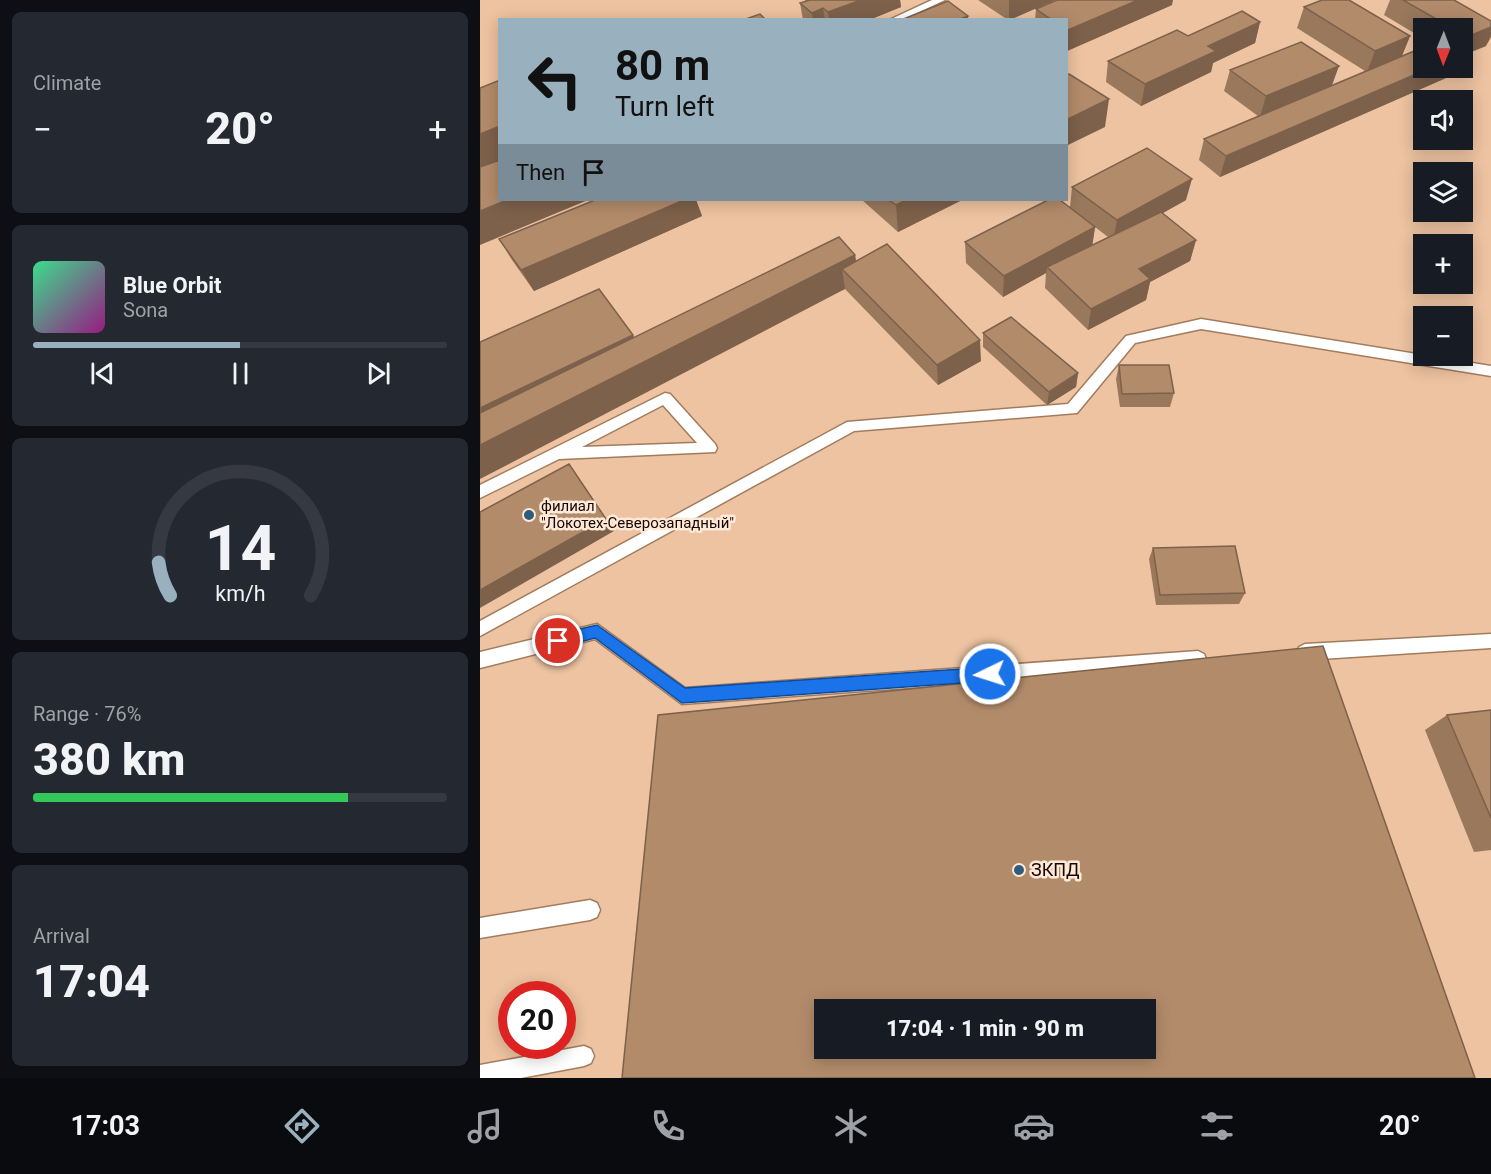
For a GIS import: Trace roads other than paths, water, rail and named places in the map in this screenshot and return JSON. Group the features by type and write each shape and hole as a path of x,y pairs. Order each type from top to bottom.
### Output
{"lane":[{"path":"897,18 940,0"},
{"path":"480,629 852,426 1072,409 1131,339 1201,324 1491,371"},
{"path":"480,492 665,398 710,448 557,453"},
{"path":"480,660 597,631 682,696 1215,658"},
{"path":"1286,653 1491,641"},
{"path":"480,928 590,910"},
{"path":"480,1074 584,1056"}],"place":[{"name":"филиал \"Локотех-Северозападный\"","path":"529,515"},
{"name":"ЗКПД","path":"1019,870"}]}
